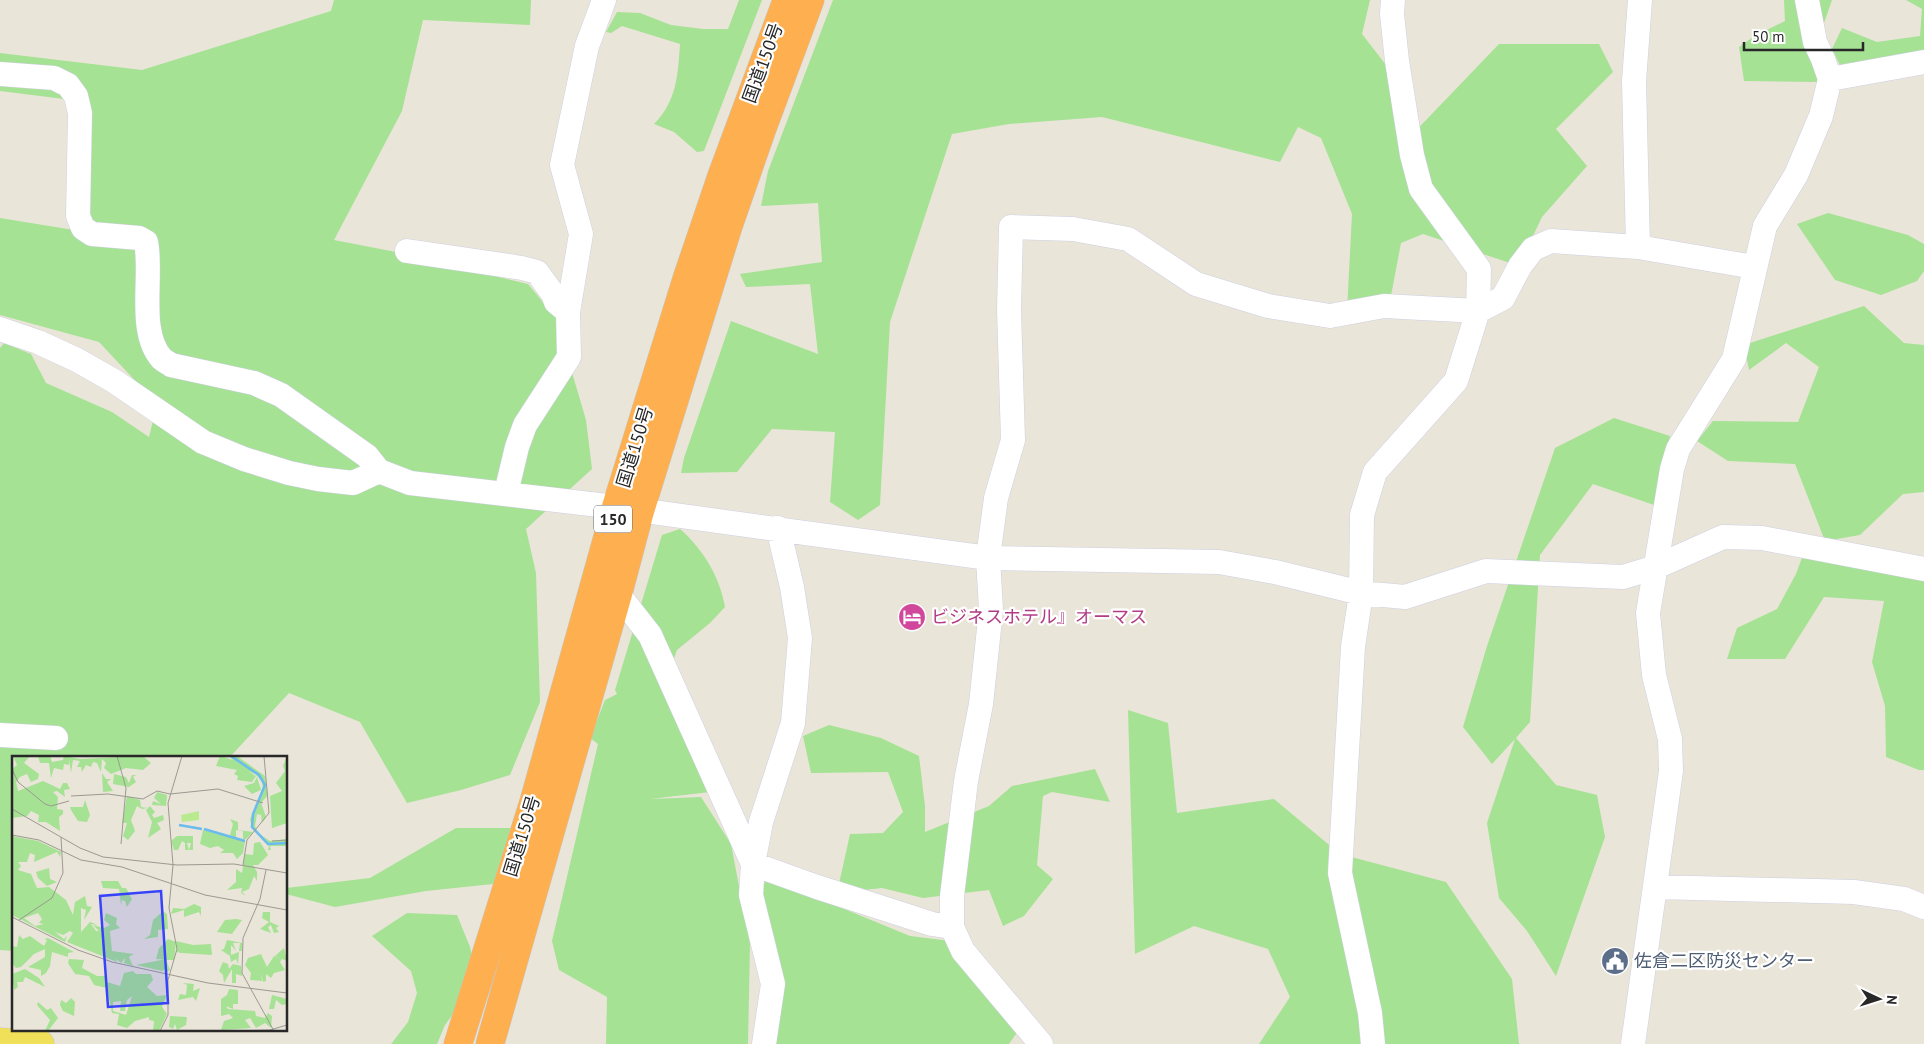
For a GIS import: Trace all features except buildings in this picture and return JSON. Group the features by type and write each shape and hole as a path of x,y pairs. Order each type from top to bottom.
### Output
{"highway":[{"name":"国道150号","path":"490,1044 618,594 628,509 703,231 787,0"},
{"name":"国道150号","path":"458,1044 628,509 762,129 810,0"}],"main road":[{"path":"0,1042 40,1044"}],"street":[{"path":"506,493 516,447 525,425 569,357 568,312 581,234 562,165 587,46 604,0"},
{"path":"1373,1044 1370,1013 1340,873 1353,647 1361,593 1362,515 1375,472 1456,380 1478,311 1479,269 1421,189 1412,155 1397,61 1392,14 1393,0"},
{"path":"1638,247 1634,81 1640,0"},
{"path":"1633,1044 1672,771 1670,739 1654,675 1648,612 1672,469 1678,450 1734,360 1765,226 1796,175 1821,116 1830,79 1815,42 1807,0"},
{"path":"1830,79 1924,62"},
{"path":"0,74 54,78 68,84 76,96 80,113 78,216 83,228 92,234 140,238 146,242 148,254 149,326 152,342 162,359 171,365 254,383 281,395 368,456 378,472 410,483 506,493 778,528 988,558 1219,562 1275,572 1361,593 1405,597 1486,571 1623,577 1656,567 1723,537 1762,538 1924,569"},
{"path":"1041,1044 963,951 952,927 952,896 965,790 981,704 992,610 988,558 996,498 1013,440 1009,310 1011,227 1073,229 1128,239 1196,284 1268,306 1330,316 1384,306 1478,311 1503,298 1520,266 1533,249 1551,241 1638,247 1754,267"},
{"path":"407,252 522,268 538,272 553,294 556,302 568,312"},
{"path":"0,329 38,342 77,360 114,381 203,442 244,459 308,477 353,482 378,472"},
{"path":"764,1044 773,984 751,894 753,864 760,822 793,722 800,638 792,587 778,528"},
{"path":"618,594 650,635 753,864 913,918 952,927"},
{"path":"0,735 56,738"},
{"path":"1655,887 1854,892 1904,899 1924,907"}],"green space":[{"path":"334,0 531,0 530,25 423,20 402,111 334,240 391,251 528,284 556,318 586,420 592,469 526,529 536,573 540,702 510,775 461,790 407,803 360,722 289,693 231,756 12,756 12,951 0,950 0,348 4,343 31,354 46,383 112,412 149,437 157,404 99,342 0,315 0,218 80,231 80,101 0,91 0,53 142,70 331,11"},
{"path":"739,0 762,0 704,151 697,152 674,132 654,124 662,115 675,87 680,44 622,26 611,33 606,32 617,12 640,13 671,25 703,29 728,29"},
{"path":"833,0 1370,0 1362,34 1386,65 1403,144 1499,44 1599,44 1613,72 1556,129 1587,166 1542,217 1532,238 1510,263 1423,234 1401,243 1390,301 1347,311 1352,214 1321,138 1298,127 1280,162 1102,117 1009,124 952,134 890,322 880,505 858,520 830,502 835,432 772,429 737,472 681,473 684,458 731,321 818,354 810,284 746,287 740,274 822,262 818,203 761,206 768,171"},
{"path":"1784,0 1802,0 1819,82 1744,81 1739,47 1756,35 1785,21"},
{"path":"1818,0 1832,0 1823,26"},
{"path":"1906,0 1924,0 1924,56 1841,67 1832,49 1842,28 1877,42 1920,36 1922,9"},
{"path":"1828,213 1908,235 1924,244 1924,271 1917,281 1881,295 1835,280 1797,224"},
{"path":"1864,306 1904,343 1924,345 1924,492 1903,494 1860,535 1825,541 1795,464 1728,461 1697,441 1713,421 1798,422 1819,367 1786,343 1749,370 1744,345"},
{"path":"1614,418 1670,436 1654,505 1593,484 1540,555 1530,722 1516,738 1556,785 1597,795 1605,837 1556,976 1527,931 1499,898 1487,823 1515,739 1492,764 1463,727 1487,646 1555,448"},
{"path":"680,529 696,545 715,574 725,607 710,623 677,650 672,664 719,791 650,799 701,797 731,844 750,944 748,1044 606,1044 607,997 559,970 552,941 598,744 590,738 605,700 617,694 615,690 662,535"},
{"path":"1803,555 1924,581 1924,770 1919,770 1886,757 1885,706 1872,662 1884,601 1824,597 1785,659 1727,659 1737,628 1777,609 1796,574"},
{"path":"1128,710 1168,723 1177,813 1274,799 1340,854 1446,882 1512,979 1519,1044 1259,1044 1290,997 1268,949 1194,926 1135,954"},
{"path":"829,725 881,738 919,756 925,806 925,832 989,806 1012,786 1095,769 1110,802 1052,792 1043,796 1037,865 1053,879 1024,916 1003,926 989,890 923,898 882,888 837,893 850,834 883,833 903,812 888,772 811,773 803,736"},
{"path":"456,828 525,828 493,884 426,891 335,907 288,895 288,888 370,878"},
{"path":"769,878 910,936 951,941 1020,1028 1009,1044 775,1044 760,888"},
{"path":"407,913 457,915 470,947 478,980 445,1025 437,1044 391,1044 408,1022 417,993 411,971 372,936"}],"place":[{"name":"ビジネスホテル』オーマス","path":"912,617"},
{"name":"佐倉二区防災センター","path":"1615,961"}]}
